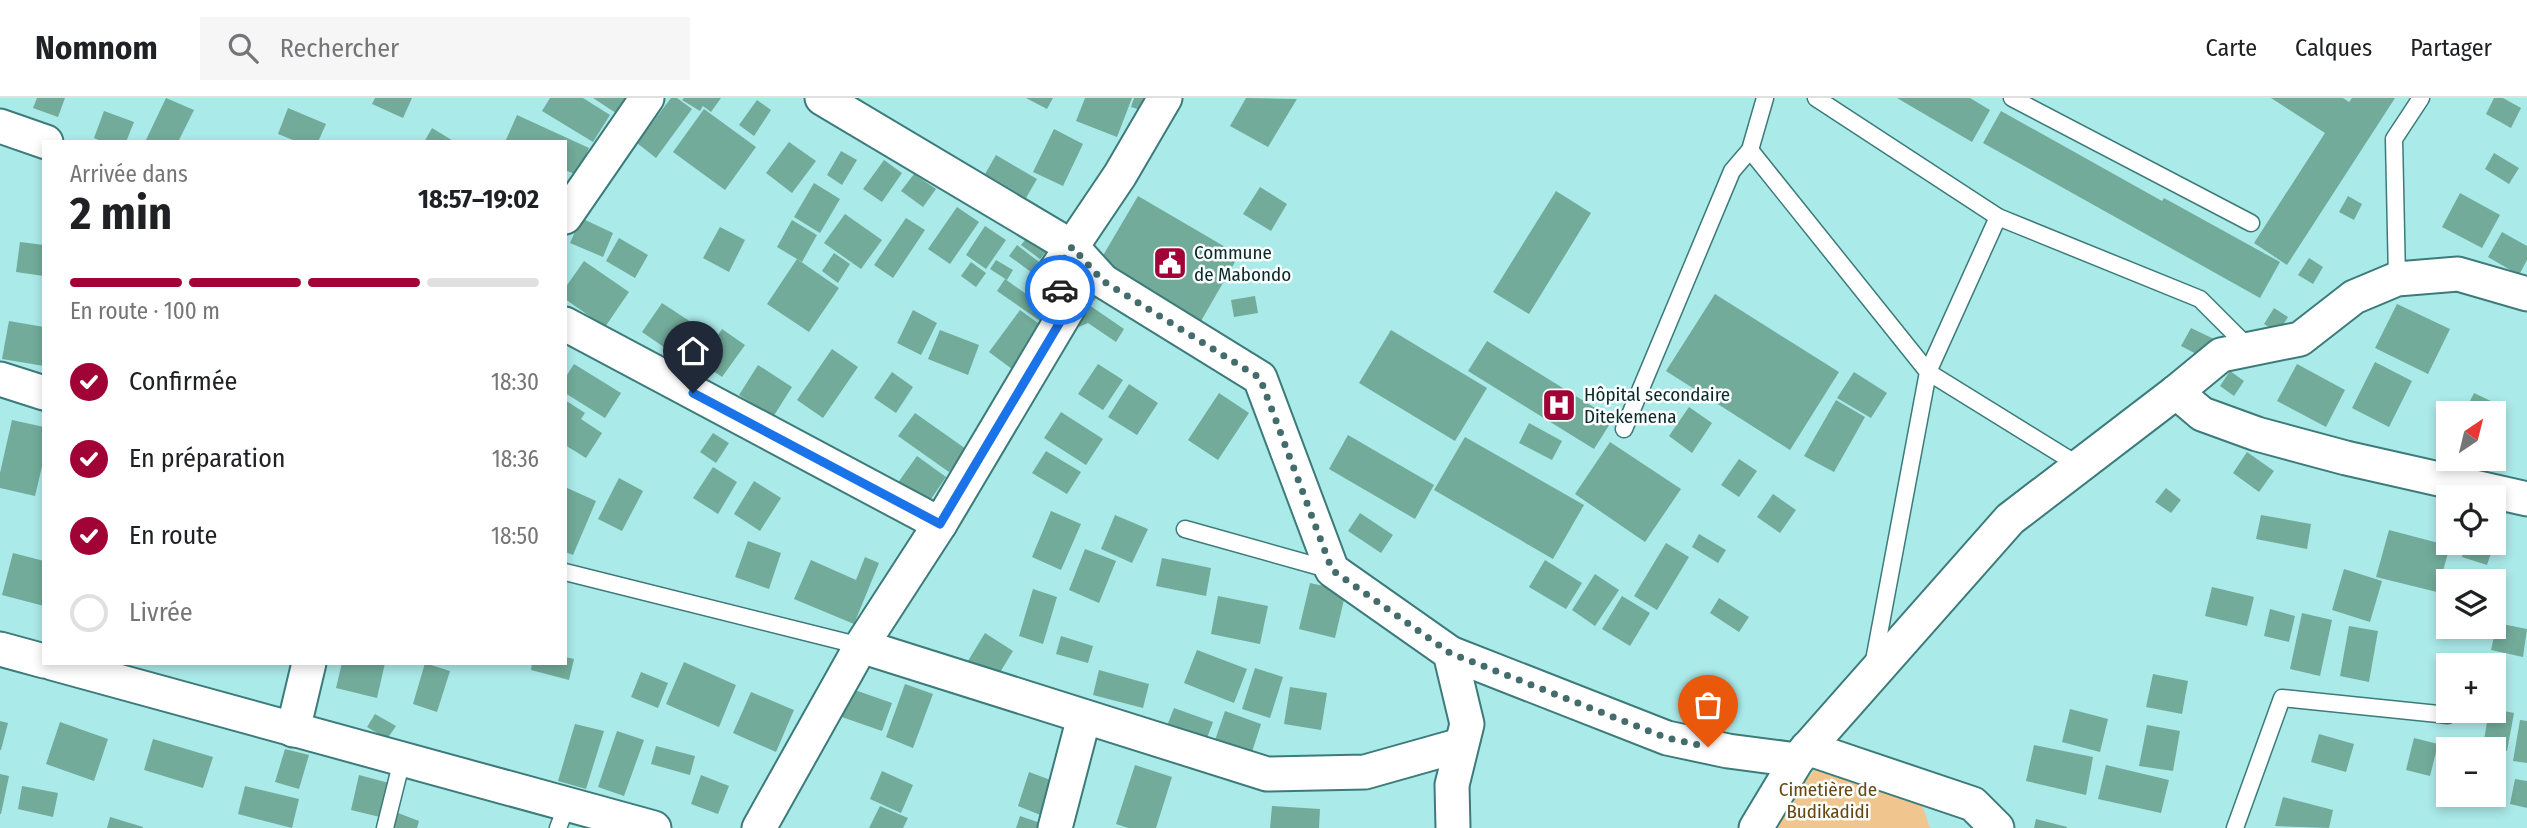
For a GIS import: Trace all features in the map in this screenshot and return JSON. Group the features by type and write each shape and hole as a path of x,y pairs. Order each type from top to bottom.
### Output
{"street":[{"path":"567,214 647,98"},
{"path":"822,98 1072,247 1103,281 1260,378 1332,570 1450,653 1667,738 1728,751 1802,754 1973,804 1997,828"},
{"path":"759,828 861,646 940,524 1069,307 1052,276 1120,175 1165,98"},
{"path":"0,126 42,141"},
{"path":"1756,828 1802,754 2010,519 2176,393 2221,355 2300,339 2354,298 2397,279 2458,274 2527,294"},
{"path":"567,325 940,524"},
{"path":"1,384 42,393"},
{"path":"2176,393 2202,414 2257,434 2346,458 2527,499"},
{"path":"861,646 1267,774 1365,772 1461,745"},
{"path":"0,649 42,660"},
{"path":"1450,653 1467,724 1451,785 1453,828"},
{"path":"67,665 161,678 293,730 401,760 562,816 654,828"},
{"path":"293,730 309,665"},
{"path":"1055,828 1084,717"}],"lane":[{"path":"1624,429 1732,171 1749,150 1765,98"},
{"path":"1816,98 1998,217 2200,299 2250,349"},
{"path":"2012,98 2250,223"},
{"path":"2397,279 2395,139 2421,98"},
{"path":"1749,150 1928,372 2080,466"},
{"path":"1871,676 1928,372 1998,217"},
{"path":"1185,529 1332,570"},
{"path":"567,572 861,646"},
{"path":"2235,828 2282,698 2436,714"},
{"path":"384,828 401,760"}],"green space":[{"name":"Cimetière de Budikadidi","path":"1817,766 1922,805 1930,828 1771,828"}],"building":[{"path":"37,98 65,98 58,117 33,108"},
{"path":"166,98 194,110 179,140 146,140"},
{"path":"375,98 412,98 403,118 372,104"},
{"path":"550,98 583,98 610,115 593,142 542,111"},
{"path":"593,98 635,98 622,117"},
{"path":"671,98 677,98 692,109 656,158 637,143"},
{"path":"721,98 711,112 703,106 700,111 682,100"},
{"path":"1026,98 1053,98 1047,109"},
{"path":"1085,98 1132,98 1117,137 1076,121"},
{"path":"1134,98 1154,98 1150,113 1131,107"},
{"path":"1246,98 1297,99 1268,147 1230,126"},
{"path":"1897,98 1970,98 1990,110 1972,142"},
{"path":"2271,98 2343,98 2349,102 2352,98 2395,98 2287,265 2254,243 2325,133"},
{"path":"2494,98 2503,98 2521,108 2511,128 2486,114"},
{"path":"757,100 771,110 754,136 739,125"},
{"path":"288,108 326,124 319,140 293,140 278,134"},
{"path":"704,109 756,147 725,190 673,152"},
{"path":"104,111 134,122 127,140 94,138"},
{"path":"2001,111 2162,201 2164,198 2280,262 2260,298 1983,143"},
{"path":"517,115 589,148 577,175 567,171 567,140 506,140"},
{"path":"432,128 452,140 425,140"},
{"path":"1054,129 1083,144 1063,186 1033,172"},
{"path":"789,142 816,161 792,193 766,173"},
{"path":"841,151 857,160 842,185 827,175"},
{"path":"2494,153 2519,168 2509,184 2485,169"},
{"path":"996,155 1037,179 1026,198 985,174"},
{"path":"884,160 902,173 882,202 863,189"},
{"path":"914,174 936,189 923,207 901,191"},
{"path":"814,183 840,199 820,233 794,217"},
{"path":"1260,187 1287,204 1271,231 1243,214"},
{"path":"1556,191 1591,213 1529,314 1493,292"},
{"path":"2460,193 2500,215 2482,248 2442,227"},
{"path":"1138,196 1239,255 1197,328 1095,269"},
{"path":"2348,196 2362,204 2354,220 2339,212"},
{"path":"957,207 979,222 950,264 928,249"},
{"path":"845,214 882,240 861,269 824,243"},
{"path":"581,218 613,233 603,257 570,243"},
{"path":"906,218 925,230 893,278 874,265"},
{"path":"792,220 817,235 802,262 777,247"},
{"path":"985,226 1006,240 986,269 966,255"},
{"path":"720,227 745,240 729,272 703,258"},
{"path":"2502,232 2527,246 2527,260 2519,275 2488,257"},
{"path":"1029,235 1048,249 1040,259 1021,245"},
{"path":"619,238 648,255 635,278 606,261"},
{"path":"20,242 42,245 42,276 16,272"},
{"path":"1017,245 1043,265 1035,275 1009,256"},
{"path":"834,253 850,264 838,283 822,271"},
{"path":"2309,258 2323,267 2313,284 2298,275"},
{"path":"797,259 839,288 809,332 767,304"},
{"path":"996,260 1013,270 1007,280 990,269"},
{"path":"584,261 629,292 605,327 567,300 567,285"},
{"path":"971,262 986,273 976,287 961,276"},
{"path":"1087,278 1103,288 1094,301 1079,291"},
{"path":"1005,279 1057,316 1049,327 997,291"},
{"path":"1715,294 1839,372 1790,450 1666,371"},
{"path":"1255,296 1258,313 1234,317 1231,300"},
{"path":"1079,298 1124,329 1116,342 1088,323 1079,327 1065,318"},
{"path":"662,303 694,324 674,354 642,332"},
{"path":"2397,304 2450,329 2428,374 2375,348"},
{"path":"2274,308 2288,317 2278,333 2264,324"},
{"path":"913,310 937,323 921,355 897,343"},
{"path":"1020,310 1046,329 1016,372 989,352"},
{"path":"9,321 42,327 42,366 2,359"},
{"path":"2191,328 2214,339 2204,358 2181,346"},
{"path":"722,329 745,345 722,377 700,362"},
{"path":"940,330 979,345 968,375 928,359"},
{"path":"1391,330 1487,388 1455,441 1359,383"},
{"path":"1487,341 1613,419 1594,449 1468,371"},
{"path":"832,349 858,367 823,418 797,400"},
{"path":"2375,362 2412,381 2389,427 2352,408"},
{"path":"574,364 621,393 605,418 567,394 567,375"},
{"path":"1098,364 1123,380 1103,410 1078,394"},
{"path":"2297,364 2345,390 2326,427 2277,401"},
{"path":"758,365 792,387 773,417 739,395"},
{"path":"2230,371 2244,381 2234,396 2220,386"},
{"path":"892,372 913,387 896,413 874,398"},
{"path":"1854,372 1887,393 1871,418 1837,398"},
{"path":"1129,384 1158,403 1137,435 1108,417"},
{"path":"1219,393 1249,413 1218,460 1188,440"},
{"path":"2474,393 2491,401 2470,401"},
{"path":"1836,400 1865,417 1834,472 1804,456"},
{"path":"567,401 585,413 581,419 602,433 586,458 567,446"},
{"path":"1689,407 1712,423 1692,453 1669,436"},
{"path":"1061,412 1103,439 1086,465 1044,438"},
{"path":"915,413 966,449 949,472 898,436"},
{"path":"12,420 42,427 42,466 35,496 0,488 0,473"},
{"path":"1529,423 1562,441 1552,460 1519,443"},
{"path":"713,433 729,443 716,463 700,452"},
{"path":"1348,435 1434,485 1415,519 1329,469"},
{"path":"1465,437 1584,505 1553,559 1434,490"},
{"path":"1610,442 1681,489 1645,542 1575,494"},
{"path":"1046,451 1081,472 1067,494 1032,473"},
{"path":"2247,452 2274,471 2259,492 2233,473"},
{"path":"917,456 946,477 927,505 897,484"},
{"path":"1739,459 1757,471 1739,497 1721,485"},
{"path":"713,467 737,482 718,514 693,498"},
{"path":"619,478 643,491 622,531 598,519"},
{"path":"754,481 781,498 760,531 734,514"},
{"path":"567,488 596,501 573,555 567,553"},
{"path":"2166,488 2181,500 2171,513 2155,502"},
{"path":"1773,494 1796,510 1780,533 1757,517"},
{"path":"1051,511 1081,524 1061,570 1032,557"},
{"path":"1360,513 1393,535 1381,553 1348,531"},
{"path":"1115,515 1148,529 1132,563 1101,549"},
{"path":"2261,515 2311,524 2307,549 2256,539"},
{"path":"2389,530 2436,542 2436,555 2447,555 2444,569 2436,569 2436,592 2376,577"},
{"path":"1699,534 1726,550 1718,563 1692,547"},
{"path":"748,541 781,553 769,589 735,577"},
{"path":"1666,543 1689,557 1657,610 1634,596"},
{"path":"1085,549 1116,561 1099,603 1069,590"},
{"path":"13,553 42,560 42,605 2,595"},
{"path":"2463,555 2490,555 2487,565"},
{"path":"865,557 879,563 854,624 794,599 811,560 856,580"},
{"path":"1162,558 1211,568 1206,596 1156,586"},
{"path":"1545,560 1582,583 1566,609 1529,587"},
{"path":"2344,569 2382,581 2370,622 2332,610"},
{"path":"1595,574 1619,590 1595,626 1572,610"},
{"path":"1310,583 1346,591 1335,638 1299,629"},
{"path":"2212,587 2254,597 2247,626 2205,616"},
{"path":"1033,589 1057,597 1043,644 1019,636"},
{"path":"1218,596 1268,606 1260,644 1211,634"},
{"path":"1622,596 1650,613 1630,646 1602,629"},
{"path":"1719,598 1749,617 1739,632 1710,613"},
{"path":"2270,609 2295,616 2289,642 2264,636"},
{"path":"2302,613 2332,620 2320,676 2290,669"},
{"path":"2506,625 2527,629 2523,657 2491,650 2493,639 2506,639"},
{"path":"2349,626 2378,631 2369,682 2340,676"},
{"path":"985,633 1013,651 996,679 968,661"},
{"path":"1061,636 1093,646 1088,663 1056,654"},
{"path":"1197,650 1247,669 1234,703 1184,683"},
{"path":"567,657 574,659 569,680 531,670 532,665 567,665"},
{"path":"684,662 736,685 719,727 666,704"},
{"path":"342,665 385,665 377,698 336,688"},
{"path":"424,665 450,671 437,712 413,704"},
{"path":"1255,668 1283,677 1270,718 1242,709"},
{"path":"1099,670 1149,684 1143,708 1093,695"},
{"path":"641,672 668,683 658,708 631,697"},
{"path":"2153,674 2188,681 2182,714 2146,707"},
{"path":"905,684 933,694 913,748 886,737"},
{"path":"1290,687 1327,693 1321,730 1284,724"},
{"path":"849,688 892,703 882,731 839,716"},
{"path":"751,692 794,710 776,752 733,733"},
{"path":"1174,708 1213,722 1204,746 1165,731"},
{"path":"2070,709 2108,719 2100,752 2062,742"},
{"path":"1225,711 1261,724 1251,755 1214,743"},
{"path":"2506,711 2514,713 2507,751 2506,737 2484,737 2487,723 2506,723"},
{"path":"375,714 396,726 387,739 367,727"},
{"path":"2520,720 2527,721 2527,763 2513,761"},
{"path":"0,721 8,723 1,750 0,750"},
{"path":"60,722 108,739 94,781 46,764"},
{"path":"575,724 604,731 586,789 558,781"},
{"path":"2147,725 2180,731 2173,771 2139,766"},
{"path":"617,731 644,740 624,796 598,787"},
{"path":"2319,734 2354,744 2346,772 2311,762"},
{"path":"2414,738 2436,744 2430,776 2406,770"},
{"path":"153,739 213,757 203,788 144,770"},
{"path":"2034,745 2093,757 2086,795 2026,781"},
{"path":"656,746 695,756 690,775 651,764"},
{"path":"285,749 309,755 299,789 275,782"},
{"path":"1135,765 1172,777 1156,828 1128,828 1116,824"},
{"path":"2106,765 2169,780 2161,813 2098,799"},
{"path":"882,771 913,785 901,813 870,799"},
{"path":"1029,772 1056,782 1043,816 1018,806"},
{"path":"0,774 9,776 1,814 0,814"},
{"path":"359,775 389,783 380,817 351,810"},
{"path":"701,775 729,786 718,814 691,804"},
{"path":"2515,779 2527,781 2527,808 2510,804"},
{"path":"22,786 58,793 53,817 18,809"},
{"path":"245,786 299,799 292,828 238,814"},
{"path":"2283,797 2333,810 2329,828 2275,826"},
{"path":"880,806 908,818 903,828 869,828"},
{"path":"1272,806 1320,809 1319,828 1270,828"},
{"path":"398,813 419,821 417,828 393,828"},
{"path":"1020,816 1055,828 1016,828"},
{"path":"110,817 143,827 143,828 107,828"},
{"path":"2036,819 2067,827 2067,828 2034,828"}],"way so far":[{"path":"1060,290 1052,276 1072,247 1103,281 1260,378 1332,570 1450,653 1667,738 1708,747"}],"place":[{"name":"Commune de Mabondo","path":"1170,263"},
{"name":"Hôpital secondaire Ditekemena","path":"1559,405"}],"route":[{"path":"693,393 940,524 1069,307 1060,290"}]}
